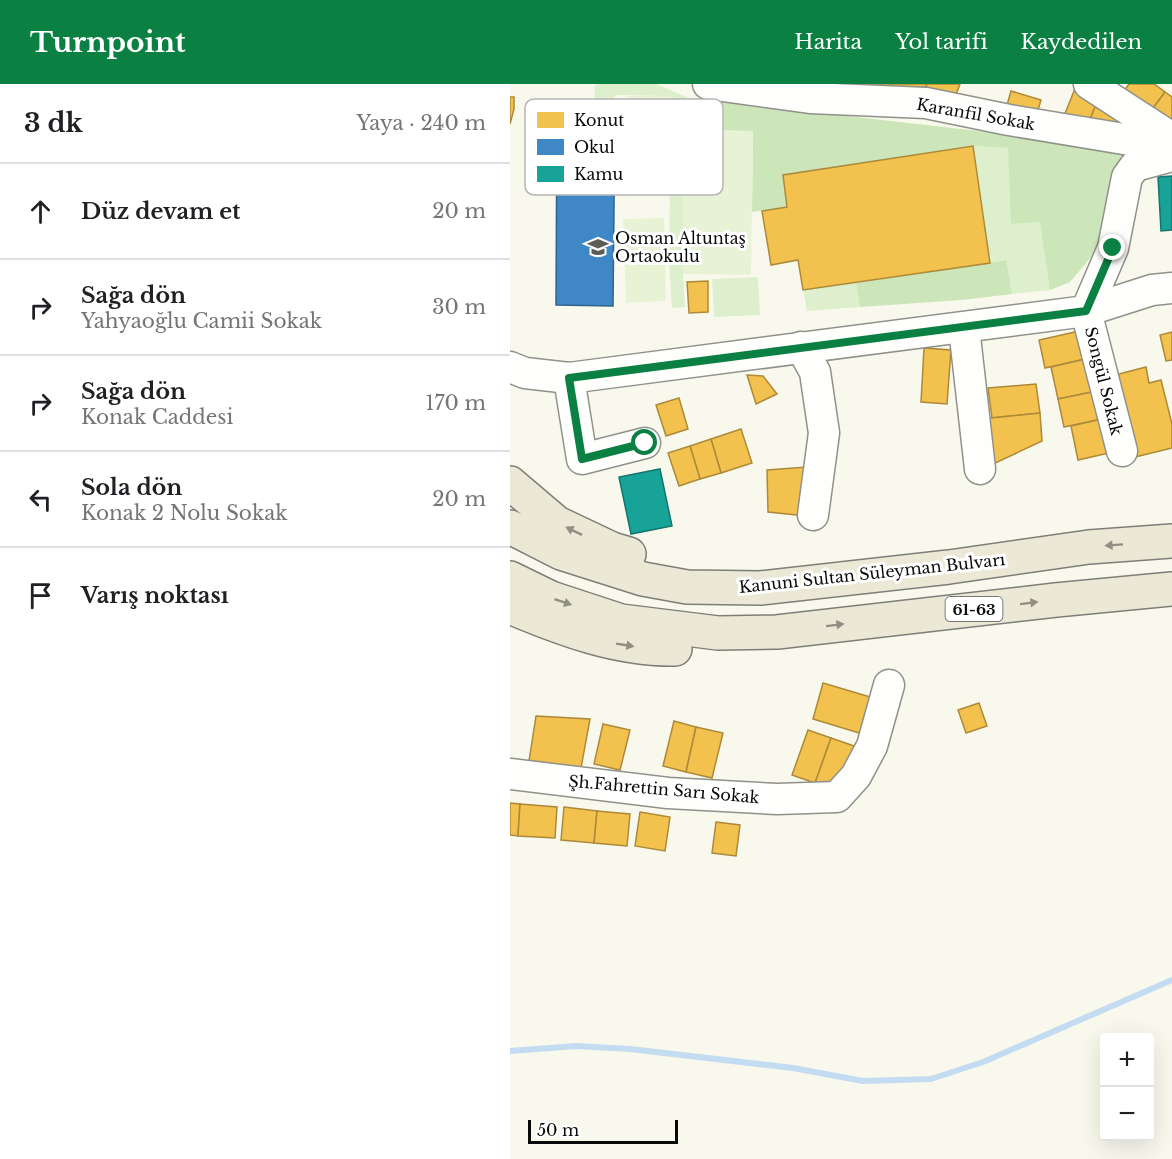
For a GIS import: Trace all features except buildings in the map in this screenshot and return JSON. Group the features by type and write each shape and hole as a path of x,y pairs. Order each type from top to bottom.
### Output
{"main road":[{"path":"510,483 557,523 612,549 696,571 814,582"},
{"name":"Kanuni Sultan Süleyman Bulvarı","path":"510,527 561,553 643,579 687,587 760,588 949,567 1089,547 1172,541"},
{"name":"61-63","path":"510,578 551,598 621,621 718,633 777,632 1172,589"},
{"name":"61-63","path":"510,607 568,630 622,645 672,649 716,647 777,632"}],"street":[{"name":"Karanfil Sokak","path":"708,84 810,98 926,103 1009,120 1172,147"},
{"path":"1089,84 1172,138"},
{"path":"1086,311 1113,248 1127,177 1135,166 1172,156"},
{"path":"510,367 525,373 569,378 1086,311 1152,290 1172,288"},
{"name":"Songül Sokak","path":"1086,311 1122,451"},
{"path":"964,328 980,469"},
{"path":"801,347 815,372 825,433 813,515"},
{"path":"569,378 582,459 645,443"},
{"name":"Şh.Fahrettin Sarı Sokak","path":"510,774 668,793 777,800 837,797 856,776 872,746 889,685"}],"green space":[{"path":"656,84 689,98 615,95 615,99 594,99 595,85"},
{"path":"628,96 671,96 671,99 628,99"},
{"path":"723,102 1153,151 1102,244 1070,282 1050,290 1040,222 1011,224 1008,148 973,146 783,175 787,207 752,212 753,131 723,131"},
{"path":"723,131 753,131 751,275 683,274 684,195 723,195"},
{"path":"973,146 1008,148 1012,224 1040,222 1070,282 1050,290 1012,294 1005,260 856,283 860,307 807,311 783,175"},
{"path":"670,195 684,195 685,307 672,308 669,262"},
{"path":"664,218 666,301 626,303 623,219"},
{"path":"1006,260 1012,294 860,307 856,283"},
{"path":"758,277 760,315 714,317 712,279"}],"waterway":[{"path":"510,1051 576,1046 630,1049 793,1068 863,1081 931,1079 983,1062 1172,980"}],"place":[{"name":"Osman Altuntaş Ortaokulu","path":"598,247"}],"route":[{"path":"645,443 582,459 569,378 1086,311 1113,248"}]}
